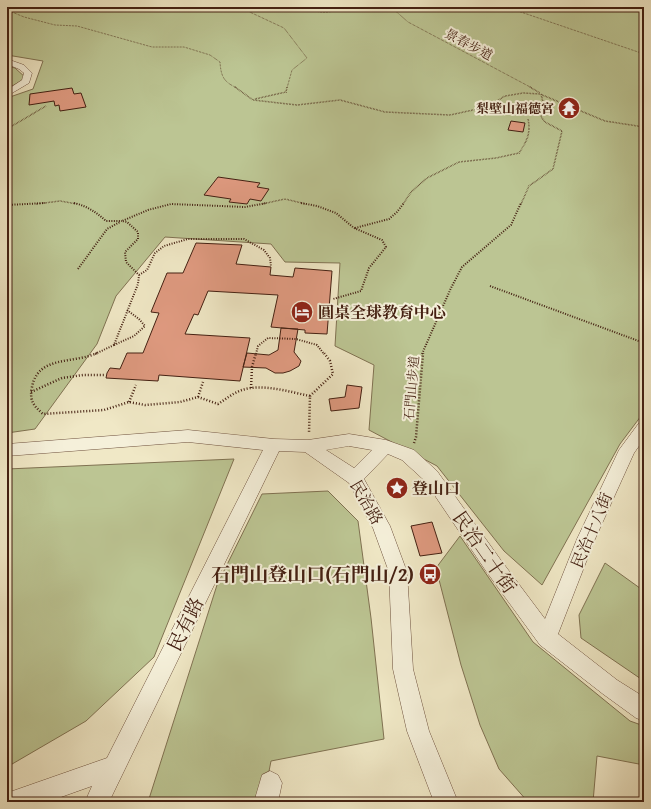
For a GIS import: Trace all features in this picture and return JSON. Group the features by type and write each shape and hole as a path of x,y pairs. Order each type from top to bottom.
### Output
{"street":[{"path":"7,61 17,64 28,73 26,82 7,94"},
{"name":"民治十八街","path":"547,638 586,539 627,450 644,427"},
{"path":"7,450 188,436 274,446 308,446"},
{"name":"民治二十街","path":"308,446 349,440 386,446 408,456 431,476 493,565 547,638 610,687 644,710"},
{"name":"民有路","path":"97,802 274,446"},
{"name":"民治路","path":"308,446 355,478 381,526 398,572 403,669 418,731 446,802"},
{"path":"355,478 386,446"},
{"path":"14,802 114,767"}],"path":[{"path":"239,7 284,28 307,58 292,70 286,92 253,100"},
{"path":"308,7 307,8 310,11 318,12 338,10 345,7"},
{"name":"景春步道","path":"391,7 408,22 540,94 604,121 644,127"},
{"path":"511,7 515,10 644,54"},
{"path":"7,10 24,17 55,25 77,26 152,47 184,47 210,55 220,62 221,77 227,85 242,91 253,100 297,105 340,100 385,112 450,115 488,107 505,96 523,93 540,94"},
{"name":"石門山步道","path":"408,456 416,437 422,355 451,288 462,267 511,225 529,186 553,169 562,131 545,122 541,117 544,106 540,94"},
{"path":"7,129 46,106"},
{"path":"354,228 389,219 397,212 411,192 427,178 459,162 496,158 519,153 528,141 531,130 528,119"},
{"path":"78,269 107,229 148,210 171,204 245,207 285,199 317,206 336,213 354,228 382,240 386,248 369,268 361,291 333,299"},
{"path":"7,205 31,205 59,201 76,202 96,211 106,221 127,222 138,232 138,239 125,252 126,262 139,275 138,288 117,332 114,345"},
{"path":"139,275 148,270 155,253 164,246 188,239 244,239 264,250 270,258 271,266"},
{"path":"490,286 644,343"},
{"path":"127,310 139,319 144,326 144,328 134,336 94,355 50,364 39,371 30,392 34,405 43,414 104,410 128,402 145,405 180,402 198,397 218,404 233,394 251,388 310,396"},
{"path":"251,388 252,367 258,346 268,338 296,338 317,345 330,361 333,374 310,396 308,446"},
{"path":"30,392 62,378 83,375 104,375"},
{"path":"198,397 203,382"},
{"path":"128,402 136,385"}],"green space":[{"path":"7,7 644,7 644,412 620,444 542,585 504,551 437,466 369,430 374,365 335,346 340,263 285,262 271,244 165,237 116,296 97,344 35,429 7,433 7,98 33,89 43,61 7,55"},
{"path":"7,66 15,68 26,78 7,89"},
{"path":"234,459 154,657 86,721 7,767 7,469"},
{"path":"328,491 358,521 371,618 384,739 271,761 263,802 148,802 217,585 262,494"},
{"path":"460,536 533,642 630,721 644,726 644,765 597,756 593,802 528,802 499,769 480,725 461,665 436,568"},
{"path":"605,563 644,591 644,681 581,638 579,615"}],"building":[{"path":"72,88 74,94 81,93 86,107 60,111 59,105 55,106 54,101 29,105 30,94"},
{"path":"511,121 525,123 523,132 508,130"},
{"path":"218,177 260,183 257,187 269,189 261,201 250,199 247,204 229,202 231,199 204,195"},
{"name":"圓桌全球教育中心","path":"196,243 242,245 236,264 271,267 270,275 293,277 295,268 332,271 327,334 305,333 305,330 271,327 278,295 208,291 198,315 194,314 185,334 250,338 240,381 159,375 158,381 106,378 110,368 120,369 127,353 143,353 159,313 151,312 167,273 183,273"},
{"path":"281,328 298,329 294,352 301,361 299,366 283,373 275,373 266,368 243,367 247,353 269,355 278,350"},
{"path":"347,385 362,387 359,408 331,411 329,399 345,397"},
{"path":"432,522 442,553 420,556 411,526"}],"place":[{"name":"梨壁山福德宮","path":"569,108"},
{"name":"圓桌全球教育中心","path":"302,312"},
{"name":"登山口","path":"397,488"},
{"name":"石門山登山口(石門山/2)","path":"430,574"}]}
